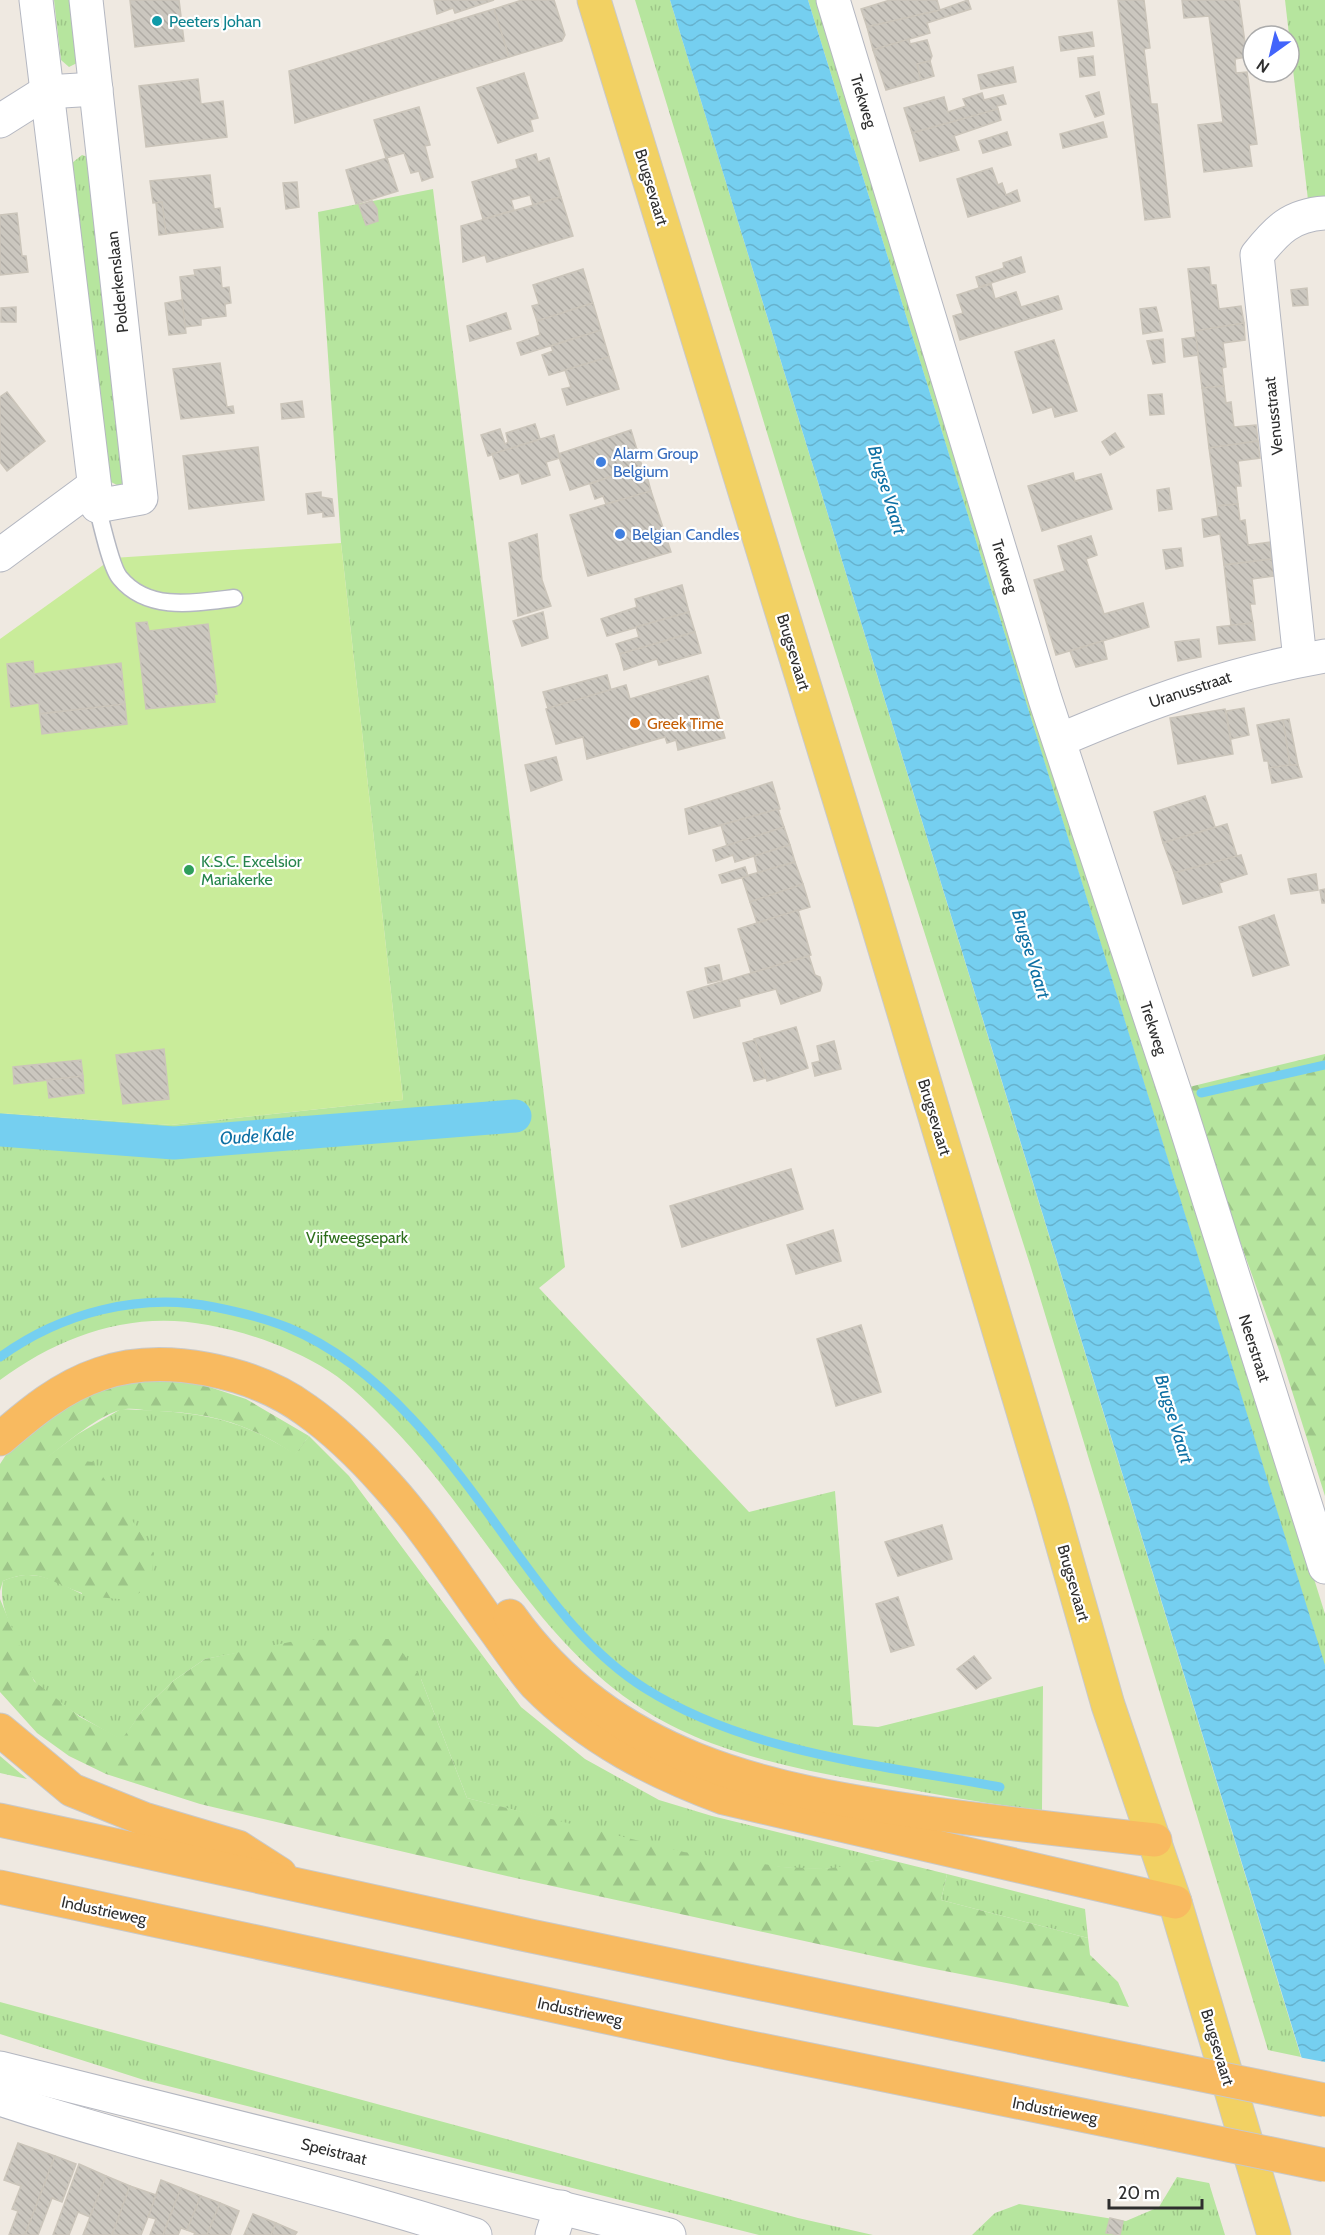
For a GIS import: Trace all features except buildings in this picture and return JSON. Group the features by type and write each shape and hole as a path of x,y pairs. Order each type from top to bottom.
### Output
{"highway":[{"path":"0,1409 40,1380 94,1354 139,1346 185,1344 272,1367 317,1391 360,1427 404,1473 518,1627 564,1678 621,1723 677,1754 779,1786 842,1801 1035,1828 1155,1840"},
{"path":"0,1439 51,1398 100,1374 141,1367 183,1364 264,1386 305,1409 345,1443 381,1479 444,1559 535,1684 570,1716 609,1745 672,1779 724,1798 1175,1902"},
{"path":"0,1730 72,1790 144,1819 238,1847 296,1885"},
{"path":"0,1820 531,1936 1325,2100"},
{"name":"Industrieweg","path":"0,1887 732,2044 1325,2165"}],"main road":[{"name":"Brugsevaart","path":"594,0 869,896 1108,1705 1175,1902 1274,2235"}],"street":[{"path":"36,0 94,497"},
{"name":"Polderkenslaan","path":"0,555 94,497 141,498 86,0"},
{"name":"Trekweg","path":"833,0 1060,740 1185,1129"},
{"path":"0,121 46,92 96,88"},
{"name":"Venusstraat","path":"1312,658 1257,255 1277,231 1305,214 1325,213"},
{"name":"Uranusstraat","path":"1060,740 1140,705 1239,674 1312,658"},
{"name":"Neerstraat","path":"1185,1129 1325,1568"},
{"name":"Speistraat","path":"0,2068 556,2221 669,2235"},
{"path":"0,2099 173,2152 398,2210 475,2235"}],"lane":[{"path":"94,497 118,577 141,595 179,605 234,598"}],"green space":[{"path":"54,0 72,0 79,62 69,67 61,60"},
{"path":"635,0 670,0 1301,2057 1268,2050 1031,1268 801,544"},
{"path":"808,0 820,0 1325,1614 1325,1667"},
{"path":"1285,0 1325,0 1325,198 1308,200 1295,84 1301,84 1301,24 1288,24"},
{"path":"82,155 94,159 129,478 119,486 111,482 108,470 72,163"},
{"name":"Vijfweegsepark","path":"433,189 565,1267 539,1288 749,1512 835,1491 853,1725 878,1727 1043,1686 1042,1810 950,1797 793,1767 725,1748 661,1720 632,1702 596,1673 563,1641 504,1569 420,1458 375,1410 337,1377 286,1348 240,1332 208,1325 180,1321 125,1324 98,1330 48,1350 0,1380 0,1113 171,1125 403,1100 341,543 318,212"},
{"name":"K.S.C. Excelsior Mariakerke","path":"341,543 403,1100 171,1125 0,1113 0,639 113,558"},
{"path":"1325,1054 1325,1496 1280,1353 1185,1088"},
{"path":"139,1378 188,1380 246,1399 309,1436 295,1455 244,1427 210,1417 125,1409 103,1417 48,1457 93,1462 154,1553 150,1586 128,1600 87,1595 44,1578 26,1575 3,1581 0,1591 0,1464 13,1444 86,1392"},
{"path":"121,1409 191,1414 232,1423 273,1441 295,1454 309,1436 349,1476 521,1707 585,1759 659,1800 712,1816 886,1859 832,1869 735,1862 644,1844 467,1798 421,1679 237,1653 205,1659 173,1681 143,1710 122,1740 88,1721 50,1696 30,1674 6,1614 2,1587 3,1581 24,1575 34,1575 52,1580 82,1594 47,1457 78,1434"},
{"path":"0,1599 34,1681 80,1717 122,1739 143,1710 173,1681 205,1659 300,1640 393,1639 421,1679 467,1798 684,1852 783,1867 826,1869 886,1859 947,1874 941,1900 1088,1938 1090,1955 1118,1982 1129,2007 919,1966 520,1879 200,1804 106,1774 69,1756 37,1733 0,1692"},
{"path":"0,1756 27,1779 0,1773"},
{"path":"947,1874 1085,1909 1088,1938 941,1900"},
{"path":"0,2002 798,2218 873,2235 759,2235 144,2080 0,2034"},
{"path":"1177,2177 1209,2183 1225,2235 972,2235 995,2213 1019,2204 1126,2221 1159,2207"}],"water":[{"name":"Brugse Vaart","path":"670,0 808,0 1325,1665 1325,2134"}],"pier":[{"path":"1298,2057 1325,2062 1325,2137 1322,2134"}],"waterway":[{"path":"1201,1093 1325,1065"},
{"name":"Oude Kale","path":"0,1130 174,1143 515,1116"},
{"path":"0,1357 24,1342 75,1318 102,1310 158,1302 214,1307 271,1321 289,1328 323,1345 355,1366 385,1391 463,1479 570,1622 605,1658 646,1689 686,1711 729,1729 773,1743 864,1763 1000,1787"}],"place":[{"name":"Peeters Johan","path":"157,21"},
{"name":"Alarm Group Belgium","path":"601,462"},
{"name":"Belgian Candles","path":"620,534"},
{"name":"Greek Time","path":"635,723"},
{"name":"K.S.C. Excelsior Mariakerke","path":"189,870"}]}
